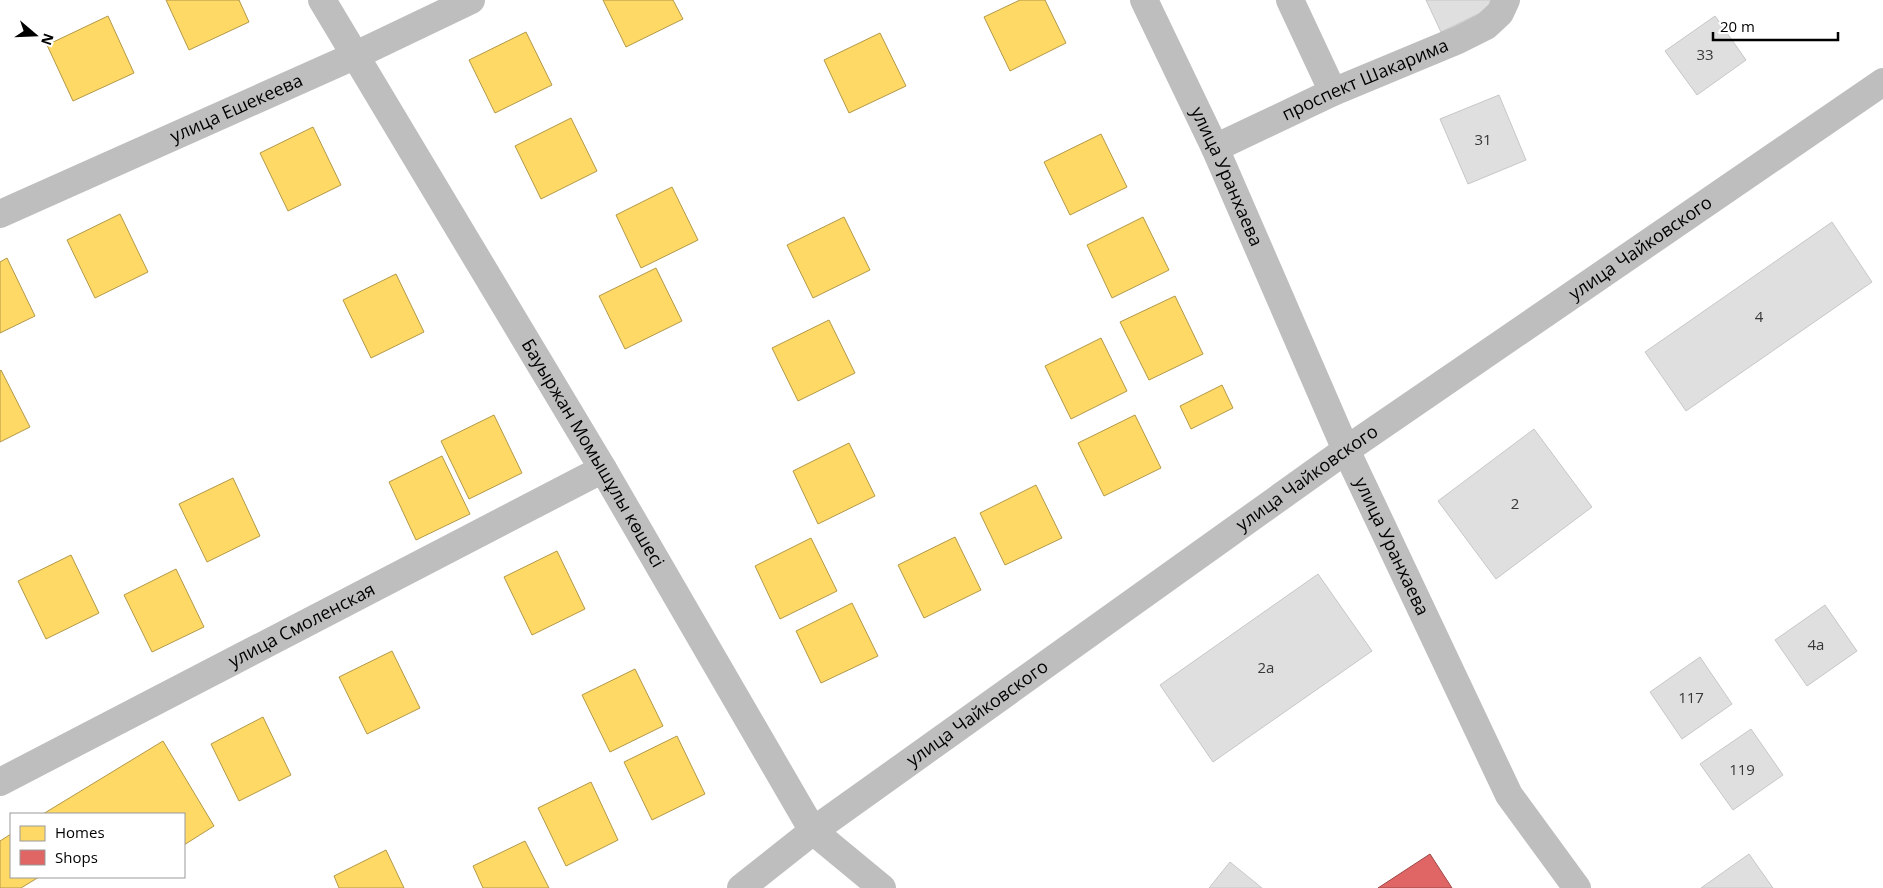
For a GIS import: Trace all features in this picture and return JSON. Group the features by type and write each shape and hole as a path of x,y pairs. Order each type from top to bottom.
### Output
{"street":[{"name":"Бауыржан Момышұлы көшесі","path":"322,0 603,469 813,831 882,888"},
{"name":"улица Ешекеева","path":"0,214 354,56 471,0"},
{"name":"улица Уранхаева","path":"1144,0 1215,148 1346,450 1509,795 1577,888"},
{"path":"1290,0 1333,92"},
{"name":"проспект Шакарима","path":"1215,148 1333,92 1458,40 1486,26 1500,13 1506,0"},
{"name":"улица Чайковского","path":"741,888 813,831 1346,450 1883,82"},
{"name":"улица Смоленская","path":"0,782 603,469"}],"building: Homes":[{"path":"166,0 239,0 249,22 189,50"},
{"path":"603,0 673,0 683,19 626,47"},
{"path":"1020,0 1045,0 1066,43 1010,71 984,17"},
{"path":"108,16 134,73 73,101 47,45"},
{"path":"526,32 552,85 495,113 469,60"},
{"path":"880,33 906,86 849,113 824,60"},
{"path":"571,118 597,171 541,199 515,146"},
{"path":"313,127 341,185 288,211 260,153"},
{"path":"1101,134 1127,187 1070,215 1044,162"},
{"path":"672,187 698,240 641,268 616,215"},
{"path":"120,214 148,272 95,298 67,240"},
{"path":"844,217 870,270 813,298 787,245"},
{"path":"1143,217 1169,270 1112,298 1087,245"},
{"path":"7,258 35,316 0,333 0,262"},
{"path":"656,268 682,321 625,349 599,296"},
{"path":"396,274 424,332 371,358 343,300"},
{"path":"1175,296 1203,354 1149,380 1120,322"},
{"path":"829,320 855,373 798,401 772,348"},
{"path":"1101,338 1127,391 1071,419 1045,366"},
{"path":"0,371 30,427 0,442"},
{"path":"1222,385 1233,408 1191,429 1180,406"},
{"path":"494,415 522,473 469,499 441,441"},
{"path":"1135,415 1161,468 1104,496 1078,443"},
{"path":"849,443 875,496 818,524 793,471"},
{"path":"442,456 470,514 416,540 389,482"},
{"path":"233,478 260,536 207,562 179,504"},
{"path":"1036,485 1062,538 1005,565 980,513"},
{"path":"955,537 981,590 924,618 898,565"},
{"path":"811,538 837,591 780,619 755,566"},
{"path":"557,551 585,609 532,635 504,577"},
{"path":"71,555 99,613 46,639 18,581"},
{"path":"176,569 204,627 152,652 124,595"},
{"path":"852,603 878,656 821,683 796,631"},
{"path":"392,651 420,708 367,734 339,677"},
{"path":"635,669 663,726 610,752 582,695"},
{"path":"263,717 291,775 239,801 211,744"},
{"path":"677,736 705,794 652,820 624,762"},
{"path":"163,741 214,826 185,844 185,813 45,813"},
{"path":"591,782 618,840 566,866 538,808"},
{"path":"10,835 10,878 37,878 21,888 0,888 0,841"},
{"path":"525,841 549,888 483,888 473,866"},
{"path":"386,850 404,888 339,888 334,876"}],"building: Shops":[{"path":"1430,854 1452,888 1378,888"}],"building: Other":[{"path":"1426,0 1500,0 1501,3 1441,32"},
{"path":"1715,16 1746,60 1697,95 1665,51"},
{"path":"1499,95 1526,160 1468,184 1440,119"},
{"path":"1832,222 1872,282 1686,411 1645,352"},
{"path":"1534,429 1592,507 1496,579 1438,501"},
{"path":"1318,574 1372,651 1213,762 1160,685"},
{"path":"1825,605 1857,651 1807,686 1775,640"},
{"path":"1700,657 1732,704 1682,739 1650,692"},
{"path":"1751,729 1783,775 1733,810 1700,764"},
{"path":"1749,854 1773,888 1701,888"},
{"path":"1230,862 1262,888 1209,888"}]}
